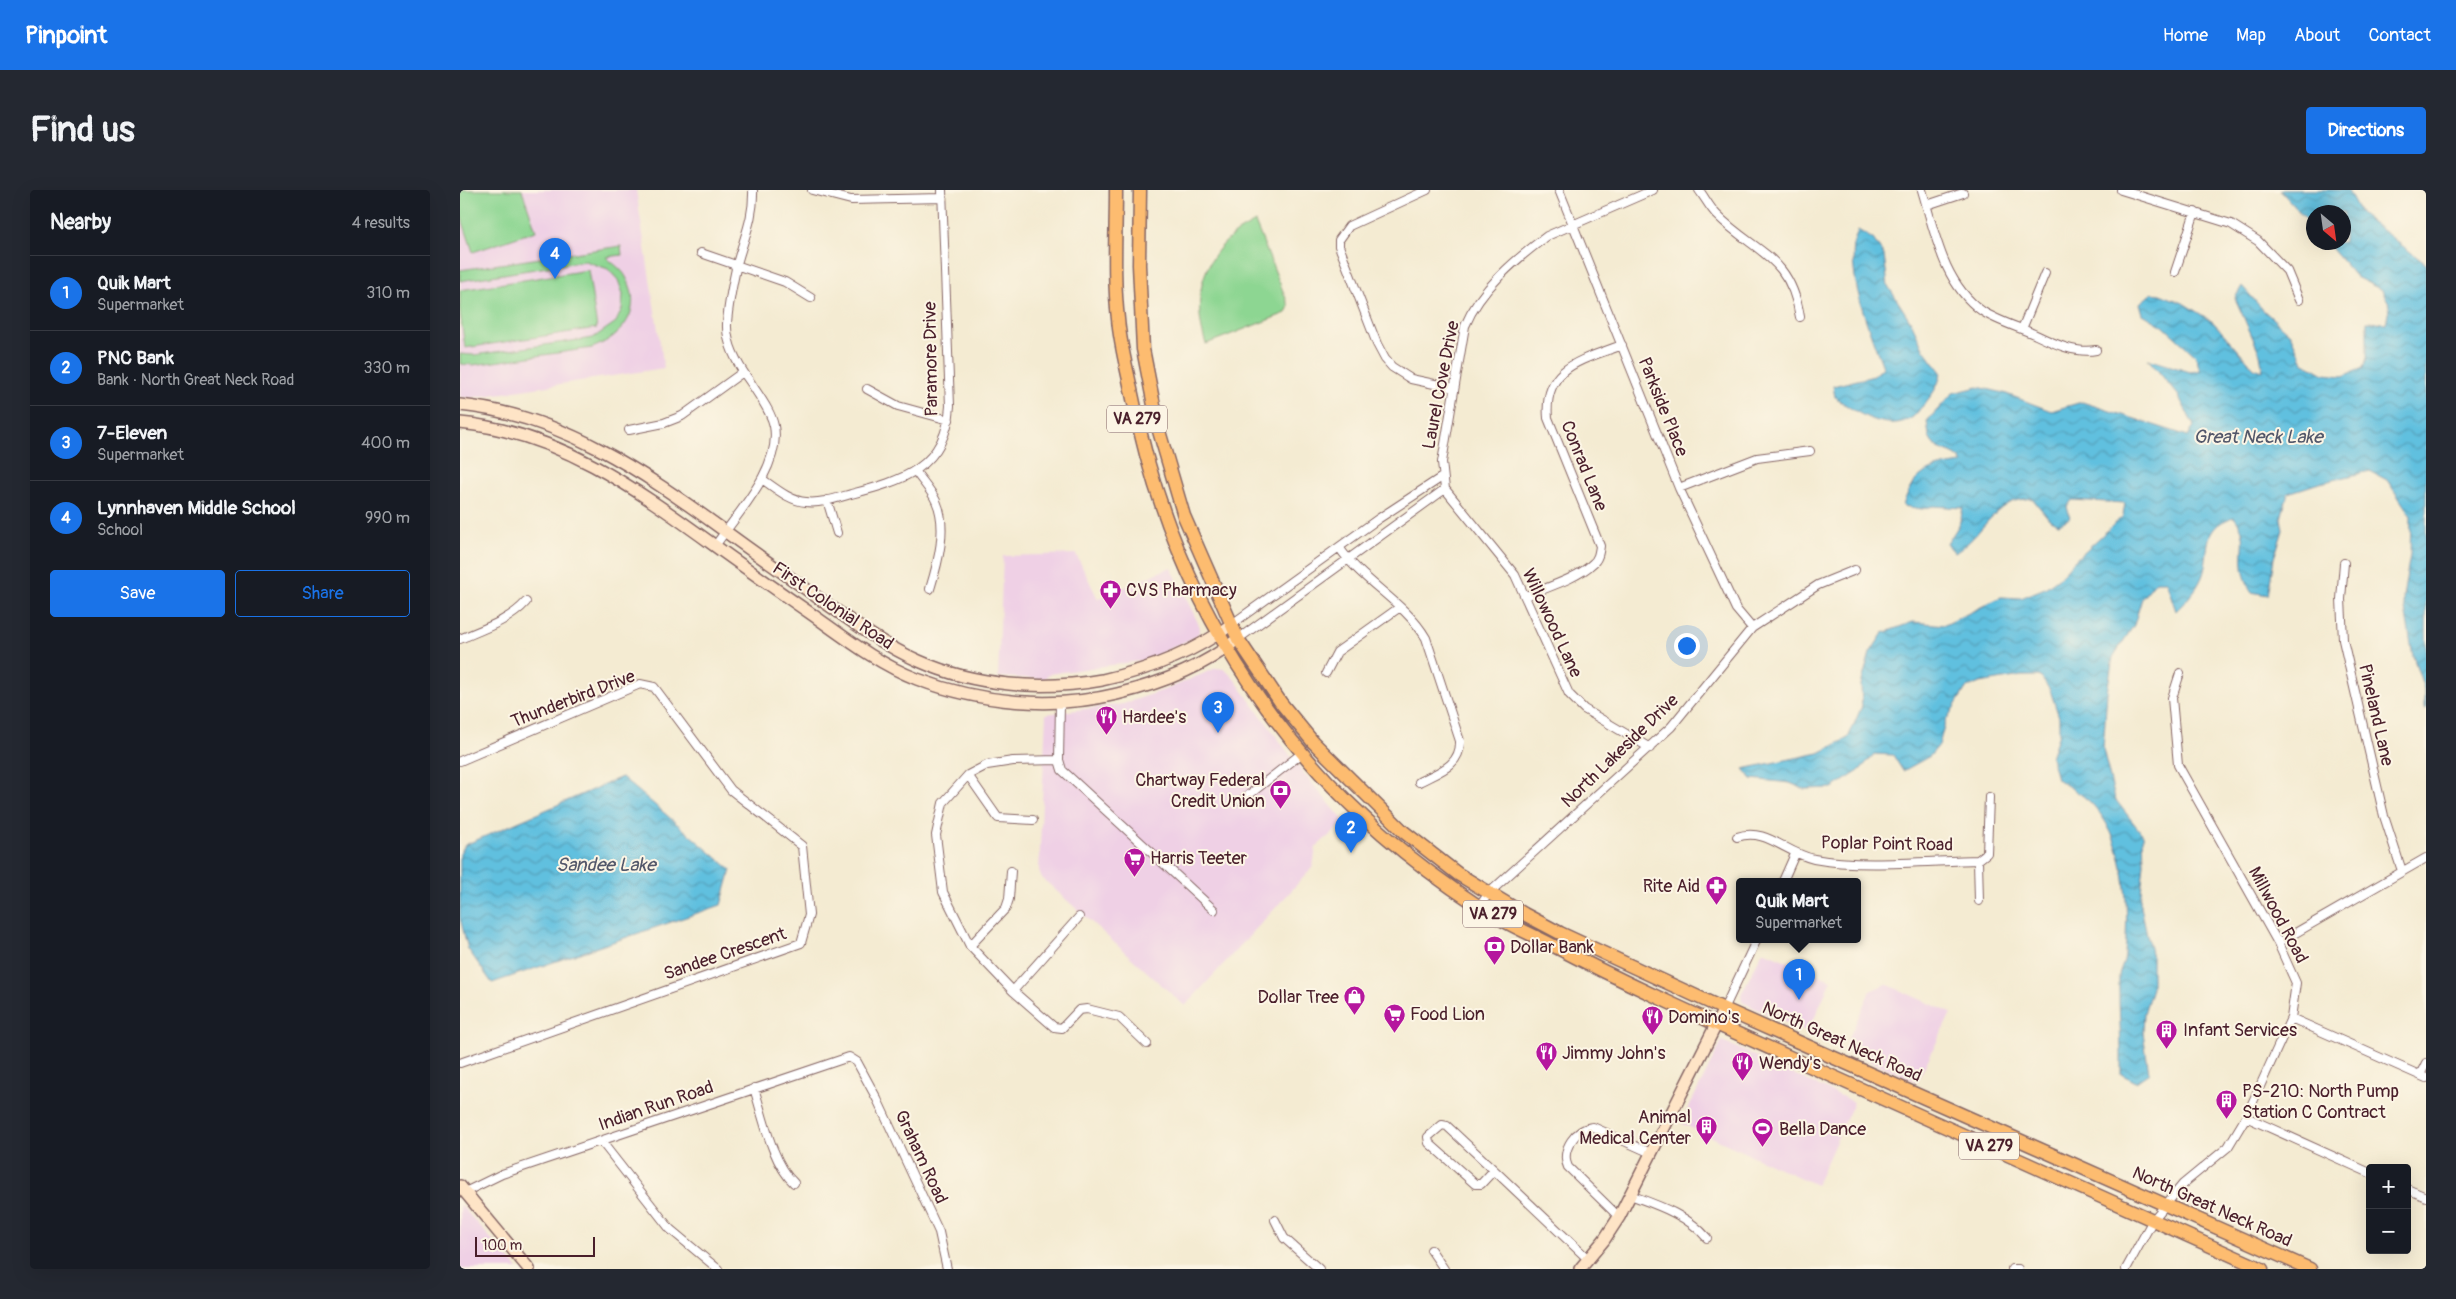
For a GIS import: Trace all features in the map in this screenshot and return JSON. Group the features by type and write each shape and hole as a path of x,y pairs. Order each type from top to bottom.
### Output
{"main road":[{"name":"North Great Neck Road","path":"1116,190 1115,281 1118,323 1141,442 1177,550 1226,649 1301,754 1350,806 1396,847 1479,907 1596,968 1716,1024 2262,1269"},
{"name":"North Great Neck Road","path":"1140,190 1139,265 1143,348 1159,431 1184,516 1238,639 1280,703 1313,742 1404,832 1458,874 1553,929 1724,1009 1888,1080 2310,1269"},
{"name":"First Colonial Road","path":"460,405 531,420 584,440 636,469 871,635 921,662 970,678 1012,685 1060,685 1122,676 1218,634 1232,624"},
{"name":"First Colonial Road","path":"460,423 528,438 586,461 641,492 872,657 917,679 988,699 1060,703 1107,696 1155,684 1226,649 1238,639"},
{"path":"1580,1269 1589,1260 1619,1217 1724,1009"},
{"path":"463,1189 529,1269"}],"street":[{"path":"715,546 762,479 774,450 774,426 762,400 743,372 731,346 727,325 737,265 754,211 754,190"},
{"path":"812,190 827,192 851,200 942,194"},
{"path":"1427,190 1348,226 1339,240 1341,256 1385,359 1401,373 1424,383 1453,388"},
{"name":"Parkside Place","path":"1559,190 1679,488 1736,610 1752,628"},
{"name":"Laurel Cove Drive","path":"1445,490 1442,477 1442,462 1453,388 1465,326 1475,305 1503,274 1535,245 1573,224 1653,190"},
{"path":"1699,190 1717,215 1778,264 1796,295 1800,317"},
{"path":"1922,190 1946,266 1962,292 1984,312 2022,329 2073,350 2096,350"},
{"path":"2121,190 2231,224 2258,241 2288,271 2299,300"},
{"name":"Paramore Drive","path":"762,479 794,500 807,503 827,500 893,483 916,472 934,452 944,435 949,420 942,194"},
{"path":"1927,205 1963,194"},
{"path":"2175,272 2194,212"},
{"path":"701,253 785,282 811,298"},
{"path":"2022,329 2045,273"},
{"name":"Conrad Lane","path":"1526,596 1584,570 1593,564 1599,554 1600,546 1548,418 1547,405 1549,392 1562,371 1622,345"},
{"path":"629,430 664,423 682,416 743,372"},
{"path":"867,389 898,406 949,420"},
{"path":"1679,488 1757,458 1810,451"},
{"path":"916,472 936,500 941,518 938,564 930,589"},
{"path":"1232,624 1339,547 1442,477"},
{"path":"1238,639 1445,490"},
{"name":"Willowood Lane","path":"1445,490 1504,558 1526,596 1561,680 1576,704 1650,748"},
{"path":"827,500 837,533"},
{"path":"1339,547 1347,559 1400,607 1420,628 1426,638 1460,741 1458,759 1419,782"},
{"name":"Pineland Lane","path":"2344,563 2341,599 2343,640 2384,816 2402,871"},
{"name":"North Lakeside Drive","path":"1479,907 1489,893 1650,748 1689,707 1752,628 1818,585 1855,570"},
{"path":"460,639 506,619 518,611 526,602"},
{"path":"1326,673 1337,652 1400,607"},
{"name":"Millwood Road","path":"2126,1269 2154,1220 2183,1184 2228,1147 2246,1117 2290,1018 2296,983 2278,943 2178,765 2172,698 2180,673"},
{"name":"Thunderbird Drive","path":"460,761 640,684 654,686 682,725"},
{"path":"1060,703 1059,760 1062,770 1214,910"},
{"name":"Sandee Crescent","path":"460,1063 801,943 809,915 802,846 731,790 682,725"},
{"path":"1240,801 1301,754"},
{"path":"1059,760 1013,765 987,765 968,775 943,803 936,834 943,892 970,946 1013,991 1054,1027 1062,1028 1079,1010 1087,1009 1119,1017 1146,1044"},
{"path":"968,775 998,818 1033,820"},
{"path":"1979,901 1978,860 1987,853 1989,797"},
{"name":"Poplar Point Road","path":"1737,837 1758,834 1796,854 1840,862 1978,860"},
{"name":"Poplar Point Road","path":"1784,878 1796,854"},
{"path":"2278,943 2426,858"},
{"path":"970,946 1006,908 1009,899 1011,871"},
{"path":"1013,991 1079,917"},
{"path":"1724,1009 1755,943"},
{"path":"2290,1018 2423,1077 2426,1063"},
{"name":"Indian Run Road","path":"463,1189 840,1059 849,1057 857,1062"},
{"name":"Graham Road","path":"857,1062 939,1232 947,1269"},
{"path":"754,1088 774,1150 784,1172 794,1183"},
{"path":"2246,1117 2366,1171"},
{"path":"1494,1170 1481,1184 1475,1184 1429,1143 1428,1137 1438,1127 1447,1126 1494,1170 1589,1260"},
{"path":"1619,1217 1568,1167 1565,1161 1566,1153 1577,1132 1584,1127 1593,1127 1651,1153"},
{"path":"601,1141 670,1229 718,1269"},
{"path":"2411,1191 2426,1197"},
{"path":"1630,1195 1681,1216 1693,1224 1707,1238"},
{"path":"1275,1220 1284,1238 1319,1269"},
{"path":"1431,1250 1444,1269"},
{"path":"2012,1269 2018,1269"}],"shaded area":[{"path":"460,190 636,190 664,368 470,398 460,397"},
{"path":"1076,554 1098,599 1171,567 1200,627 1199,632 1195,637 1146,660 1049,674 1044,679 998,677 1003,556"},
{"path":"1216,668 1224,669 1232,676 1301,770 1345,822 1316,847 1313,867 1185,1006 1041,877 1039,870 1046,714 1123,704 1170,688"},
{"path":"1763,951 1831,980 1808,1033 1742,1002 1741,994"},
{"path":"1886,984 1951,1013 1917,1082 1844,1049 1870,991"},
{"path":"1722,1041 1854,1102 1816,1185 1681,1123"},
{"path":"460,1204 518,1269 460,1269"}],"green space":[{"path":"460,190 522,190 536,231 473,252 460,213"},
{"path":"1255,222 1289,306 1286,313 1206,344 1202,330 1200,301 1206,273 1220,248 1234,235"},
{"path":"621,246 622,255 606,257 626,277 633,300 627,320 613,336 592,348 473,365 460,364 460,354 474,355 593,338 616,322 622,309 623,294 618,280 608,269 585,261 460,281 460,270"},
{"path":"588,270 597,328 465,348 460,312 460,290"}],"water":[{"name":"Great Neck Lake","path":"2280,190 2348,190 2360,213 2426,264 2426,709 2424,709 2424,689 2413,656 2403,597 2410,555 2411,516 2387,480 2370,471 2288,493 2281,518 2283,530 2274,558 2268,595 2251,592 2243,569 2243,535 2234,517 2223,522 2211,534 2208,542 2205,568 2200,582 2176,611 2166,581 2156,581 2142,598 2134,625 2113,657 2107,692 2103,749 2115,799 2143,835 2144,864 2140,902 2152,958 2152,988 2144,1013 2143,1032 2149,1073 2136,1082 2121,1074 2119,976 2125,957 2127,914 2123,872 2111,833 2101,815 2088,800 2057,779 2051,757 2059,734 2059,717 2050,690 2040,676 2021,676 1980,683 1966,688 1945,722 1939,745 1930,756 1903,771 1893,755 1874,754 1859,771 1832,788 1804,789 1790,783 1752,779 1743,769 1819,753 1848,738 1862,706 1861,685 1870,653 1883,633 1913,622 1945,625 2001,597 2021,598 2045,588 2060,577 2073,562 2123,516 2125,503 2072,500 2067,507 2070,518 2059,524 2050,520 2032,498 2017,500 2002,508 1963,548 1955,553 1947,544 1959,525 1963,508 1933,506 1922,509 1903,506 1907,494 1918,478 1942,466 1963,463 1956,456 1934,445 1928,431 1927,421 1953,393 1978,387 2004,393 2051,411 2082,402 2188,436 2194,426 2178,395 2148,359 2190,372 2200,371 2196,356 2163,326 2143,314 2140,303 2152,293 2160,294 2183,303 2213,322 2254,368 2263,371 2260,354 2235,298 2242,286 2264,311 2290,334 2303,362 2324,374 2343,376 2363,368 2367,358 2367,322 2386,323 2390,305 2382,290 2356,277 2333,250 2351,250 2351,205 2306,205 2306,219"},
{"path":"1858,230 1873,239 1884,255 1888,286 1911,322 1924,350 1941,372 1934,392 1913,417 1903,422 1882,422 1872,419 1852,409 1835,397 1833,386 1874,376 1883,367 1865,318 1855,280 1854,245"},
{"name":"Sandee Lake","path":"622,777 731,870 721,905 492,983 468,949 460,918 460,854 465,845"}],"place":[{"name":"Lynnhaven Middle School","path":"555,279"},
{"name":"CVS Pharmacy","path":"1110,609"},
{"name":"7-Eleven","path":"1218,733"},
{"name":"Hardee's","path":"1106,736"},
{"name":"Chartway Federal Credit Union","path":"1281,809"},
{"name":"PNC Bank","path":"1351,853"},
{"name":"Harris Teeter","path":"1134,877"},
{"name":"Rite Aid","path":"1716,905"},
{"name":"Dollar Bank","path":"1494,966"},
{"name":"Quik Mart","path":"1799,1000"},
{"name":"Dollar Tree","path":"1355,1016"},
{"name":"Food Lion","path":"1394,1033"},
{"name":"Domino's","path":"1652,1036"},
{"name":"Infant Services","path":"2167,1049"},
{"name":"Jimmy John's","path":"1546,1072"},
{"name":"Wendy's","path":"1743,1082"},
{"name":"PS-210: North Pump Station C Contract","path":"2226,1120"},
{"name":"Animal Medical Center","path":"1707,1146"},
{"name":"Bella Dance","path":"1763,1148"}]}
